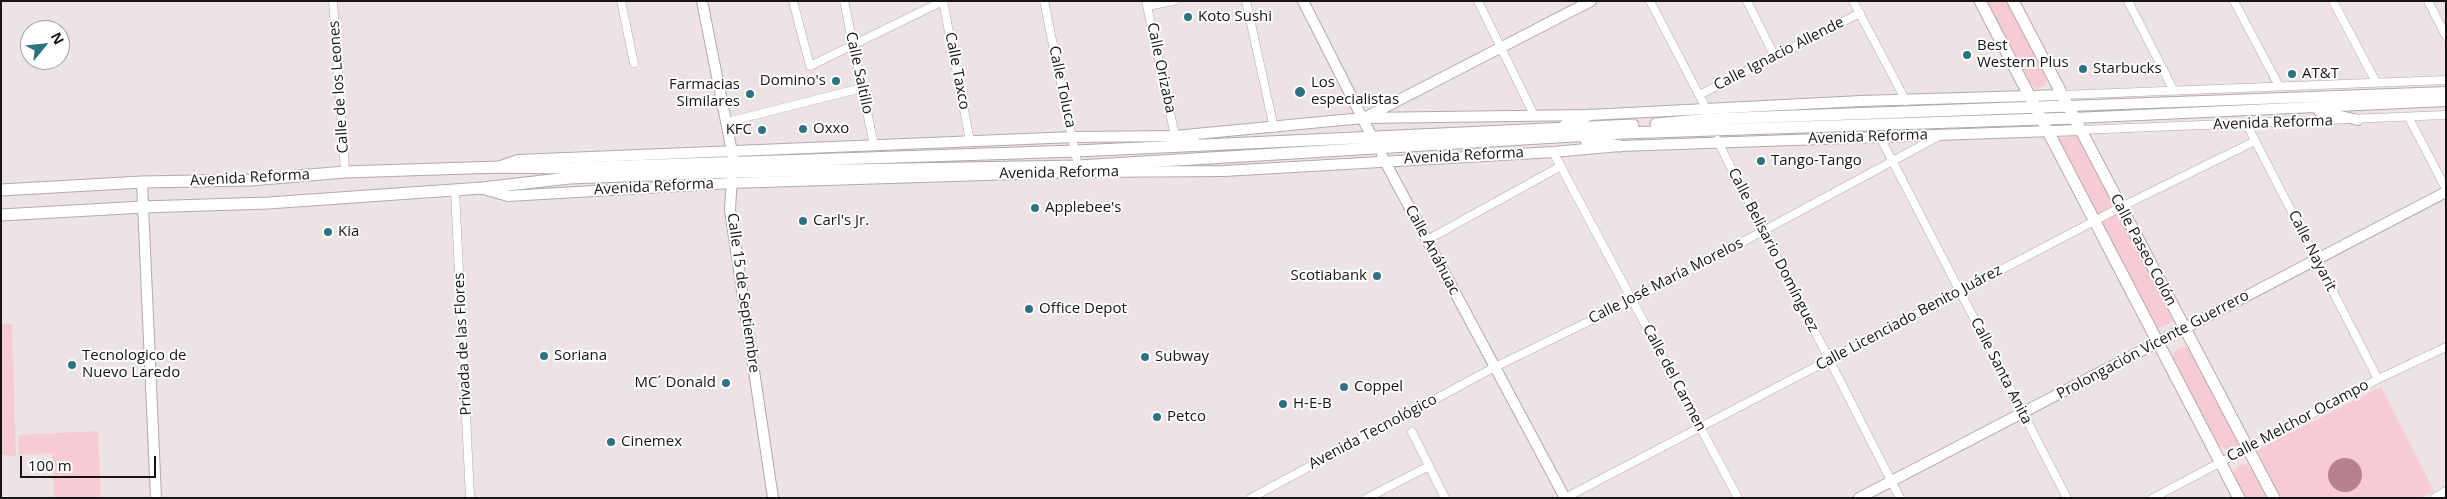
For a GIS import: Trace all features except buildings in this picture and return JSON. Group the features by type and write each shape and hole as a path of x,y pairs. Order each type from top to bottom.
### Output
{"main road":[{"name":"Calle Paseo Colón","path":"1980,1 2239,498"},
{"name":"Calle Paseo Colón","path":"2013,1 2274,498"},
{"name":"Avenida Reforma","path":"1,215 143,207 268,203 482,188 569,178 732,167 1205,145 1375,142 1560,133 1711,119 2068,106"},
{"path":"1560,133 1589,115"},
{"name":"Avenida Reforma","path":"1711,119 2042,120 2074,118"},
{"path":"1560,133 1620,146"},
{"path":"1175,136 1188,142 1205,145"},
{"name":"Avenida Reforma","path":"1,190 142,182 250,180 345,172 499,167 1079,169 1375,142"}],"street":[{"name":"Calle de los Leones","path":"333,1 345,172"},
{"path":"621,1 634,63"},
{"name":"Calle 15 de Septiembre","path":"702,1 727,122 732,167 730,210 773,498"},
{"path":"793,1 810,66 943,1"},
{"name":"Calle Saltillo","path":"844,1 874,145"},
{"name":"Calle Taxco","path":"943,1 970,141"},
{"name":"Calle Toluca","path":"1044,1 1079,169"},
{"path":"1147,4 1174,1"},
{"path":"1246,1 1274,128"},
{"name":"Calle Anáhuac","path":"1303,1 1384,160 1565,498"},
{"path":"1478,1 1534,115"},
{"path":"1363,118 1591,1"},
{"name":"Calle Belisario Domínguez","path":"1650,1 1699,94 1711,119 1718,142 1900,498"},
{"path":"1747,1 1775,56"},
{"path":"1854,1 1906,100"},
{"path":"2128,1 2174,91"},
{"path":"2234,1 2279,86"},
{"path":"2333,1 2376,82"},
{"path":"2428,1 2446,36"},
{"name":"Calle Orizaba","path":"1147,4 1175,136"},
{"name":"Calle Ignacio Allende","path":"1699,94 1860,14"},
{"name":"Avenida Reforma","path":"732,167 874,145 1073,137 1175,136 1363,118 1589,115 1711,119 1906,100 2031,97 2446,80"},
{"path":"727,122 862,88"},
{"name":"Avenida Reforma","path":"2068,106 2446,92"},
{"name":"Avenida Reforma","path":"2074,118 2446,101"},
{"path":"2309,108 2358,120"},
{"name":"Avenida Reforma","path":"1079,169 1224,171 1384,160 1554,152 1620,146 2048,132 2446,115"},
{"path":"2409,118 2446,190"},
{"name":"Calle Nayarit","path":"2246,123 2378,379"},
{"name":"Calle José María Morelos","path":"1495,367 1633,300 1941,135"},
{"name":"Calle Santa Anita","path":"1880,137 2067,498"},
{"name":"Calle Licenciado Benito Juárez","path":"1565,498 2121,207 2255,141"},
{"name":"Calle del Carmen","path":"1554,152 1738,498"},
{"path":"1427,240 1561,166"},
{"path":"142,182 156,498"},
{"name":"Privada de las Flores","path":"456,190 470,498"},
{"name":"Prolongación Vicente Guerrero","path":"1859,498 2316,260 2446,190"},
{"name":"Calle Melchor Ocampo","path":"2153,498 2378,379 2446,347"},
{"name":"Avenida Tecnológico","path":"1251,498 1495,367"},
{"path":"1412,432 1445,498"},
{"path":"1367,498 1429,466"}],"shaded area":[{"path":"1986,1 2008,1 2047,77 2045,85 2038,88 2030,84"},
{"path":"2078,136 2173,321 2155,330 2053,139"},
{"path":"1,324 12,324 16,456 1,455"},
{"path":"2181,347 2191,351 2239,443 2235,449 2229,451 2218,445 2173,358 2174,352"},
{"path":"2381,387 2434,491 2421,498 2281,498 2257,450"},
{"path":"98,431 101,498 39,498 54,497 52,453 19,455 18,435"},
{"path":"2345,458 2357,463 2362,475 2357,487 2345,492 2333,487 2328,475 2333,463"},
{"path":"2241,464 2248,465 2251,468 2267,498 2245,498 2234,477 2234,471"}],"place":[{"name":"Koto Sushi","path":"1188,17"},
{"name":"Best Western Plus","path":"1967,55"},
{"name":"Starbucks","path":"2083,69"},
{"name":"AT&T","path":"2292,74"},
{"name":"Domino's","path":"836,81"},
{"name":"Los especialistas","path":"1300,92"},
{"name":"Farmacias Similares","path":"750,94"},
{"name":"Oxxo","path":"803,129"},
{"name":"KFC","path":"762,130"},
{"name":"Tango-Tango","path":"1761,161"},
{"name":"Applebee's","path":"1035,208"},
{"name":"Carl's Jr.","path":"803,221"},
{"name":"Kia","path":"328,232"},
{"name":"Scotiabank","path":"1377,276"},
{"name":"Office Depot","path":"1029,309"},
{"name":"Soriana","path":"544,356"},
{"name":"Subway","path":"1145,357"},
{"name":"Tecnologico de Nuevo Laredo","path":"72,365"},
{"name":"MC´ Donald","path":"726,383"},
{"name":"Coppel","path":"1344,387"},
{"name":"H-E-B","path":"1283,404"},
{"name":"Petco","path":"1157,417"},
{"name":"Cinemex","path":"611,442"}]}
